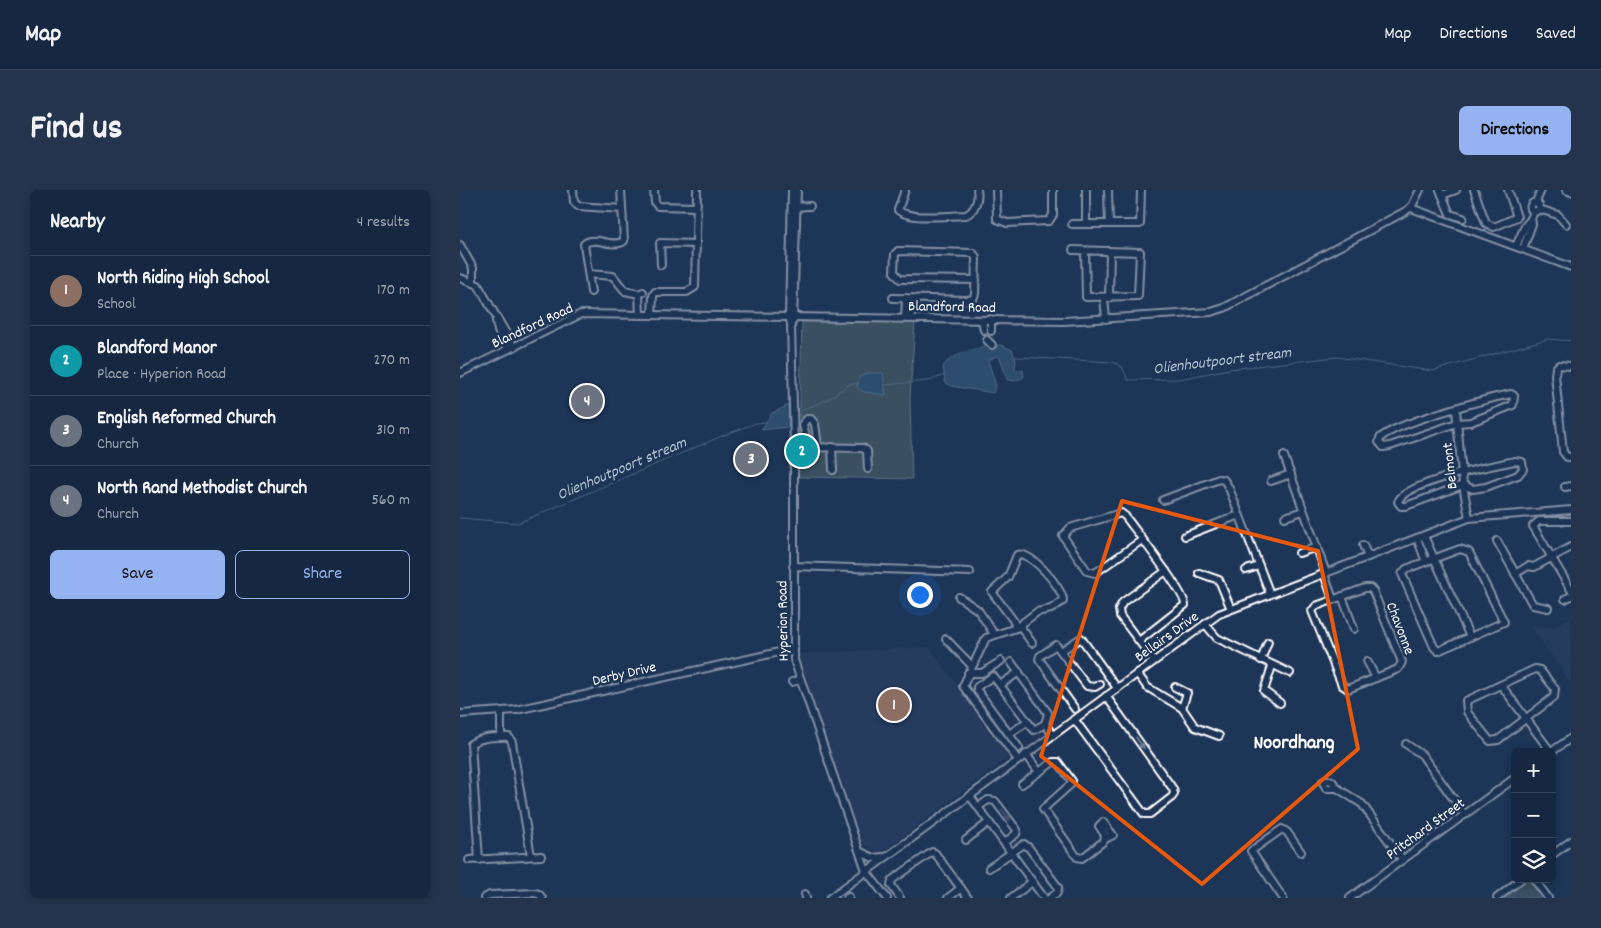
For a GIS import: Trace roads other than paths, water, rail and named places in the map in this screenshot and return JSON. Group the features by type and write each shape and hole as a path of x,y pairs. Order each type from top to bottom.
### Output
{"street":[{"path":"573,190 575,204 578,206 622,209"},
{"path":"591,292 584,244 590,241 624,242 625,234 620,190"},
{"path":"654,190 655,203 658,206 696,207"},
{"path":"652,315 655,292 687,292 694,288 697,190"},
{"name":"Hyperion Road","path":"792,190 794,206 791,317 794,447 794,664 861,852 866,871 887,898"},
{"name":"Hyperion Road","path":"794,206 797,190"},
{"path":"905,190 898,210 903,214 922,216 968,214 977,199 977,190"},
{"path":"996,190 997,219 1008,222 1049,221 1053,215 1053,190"},
{"path":"1086,190 1086,224"},
{"path":"1108,190 1108,224"},
{"path":"1072,224 1140,224 1142,190"},
{"path":"1420,190 1411,208 1571,267"},
{"path":"1456,190 1441,193 1450,214 1463,218"},
{"path":"1474,190 1486,223 1494,227 1514,220 1517,215 1508,190"},
{"path":"1516,246 1525,226 1531,219 1541,190"},
{"path":"1566,190 1571,192"},
{"path":"794,206 810,206"},
{"path":"1536,207 1558,215 1566,224"},
{"name":"Blandford Road","path":"460,373 579,314 982,320 1106,319 1199,314 1221,310 1411,208"},
{"path":"1523,249 1532,224 1531,219"},
{"path":"661,265 661,242 696,244"},
{"path":"460,244 473,268 473,283"},
{"path":"893,298 971,299 975,296 976,280 976,257 971,252 902,250 895,254 894,272 900,279 976,280"},
{"path":"1073,250 1137,251 1141,254 1138,296 1106,298 1085,296 1085,251"},
{"path":"1106,319 1110,251"},
{"path":"589,274 613,276 625,291 641,293 640,314"},
{"path":"460,278 480,288 511,348"},
{"path":"908,318 909,298"},
{"path":"982,320 988,331 991,319"},
{"path":"987,340 992,346"},
{"path":"1571,366 1559,365 1556,368 1555,375 1563,452 1567,457 1571,457"},
{"path":"1511,394 1514,396 1515,403 1512,406 1471,422 1457,423 1390,446 1383,446 1379,440 1389,431 1499,396 1511,394"},
{"name":"Belmont","path":"1456,410 1462,473 1469,518"},
{"path":"808,447 803,424 809,419 815,424 818,447"},
{"path":"794,447 864,448 867,452 868,469"},
{"path":"832,447 833,470"},
{"path":"1284,456 1317,547 1333,599"},
{"path":"1515,461 1521,461 1523,466 1518,475 1486,487 1473,489 1464,485 1406,506 1401,506 1398,502 1404,493 1462,473 1515,461"},
{"path":"1271,481 1291,474"},
{"path":"1163,500 1221,479 1229,488 1270,594"},
{"path":"1285,517 1304,510"},
{"name":"Bellairs Drive","path":"830,898 1204,624 1231,609 1469,518 1571,510"},
{"path":"1139,641 1185,605 1184,597 1166,571 1142,540 1121,513 1070,528 1063,536 1087,570 1095,573 1142,540"},
{"path":"1185,536 1239,515"},
{"path":"1571,522 1546,520 1534,524 1534,530 1571,590"},
{"path":"1420,537 1429,560 1470,637"},
{"path":"1497,541 1533,605 1548,608"},
{"path":"1363,545 1368,557"},
{"path":"1299,553 1317,547"},
{"path":"1515,574 1528,566 1534,567 1571,547"},
{"path":"1460,548 1468,550 1504,620 1502,624 1470,637 1440,651 1434,647 1402,574 1406,569 1460,548"},
{"path":"1018,760 964,689 971,665 986,638 1018,627 1037,612 1051,609 1060,603 1064,597 1042,568 1027,554 1021,553 1018,555 1008,577 992,592 1018,627 1032,643"},
{"path":"793,566 970,572"},
{"path":"1246,570 1259,566"},
{"path":"1154,661 1120,616 1119,607 1166,571"},
{"path":"1199,573 1219,580 1231,609"},
{"name":"Chavonne","path":"1370,588 1402,660 1401,666 1351,689 1342,685 1312,614 1312,610 1316,606 1342,596 1370,588"},
{"path":"1342,596 1354,628"},
{"path":"959,597 978,610 994,634"},
{"path":"1204,624 1217,638 1290,673"},
{"path":"1061,651 1081,638 1117,688"},
{"path":"946,639 971,665"},
{"path":"1261,660 1268,642"},
{"path":"1075,709 1039,659 1055,645 1088,686 1095,687 1100,684"},
{"name":"Derby Drive","path":"460,714 501,712 793,649"},
{"path":"968,673 982,673 1001,661"},
{"path":"1367,661 1376,678"},
{"path":"1012,662 1048,713 1045,724 1035,730 992,676 976,688 1020,748"},
{"path":"1272,666 1264,691 1280,703"},
{"path":"1537,670 1555,689 1553,698 1526,719 1496,741 1488,740 1468,712 1465,703 1469,699 1501,685 1537,670"},
{"path":"1000,686 1019,672"},
{"path":"1137,673 1147,687 1182,708 1196,727 1219,736"},
{"path":"792,682 800,680"},
{"path":"1501,685 1548,748"},
{"path":"1175,687 1190,693 1182,708"},
{"path":"1074,719 1144,814 1150,814 1172,797 1174,794 1173,788 1106,696"},
{"path":"501,712 501,737"},
{"path":"1009,734 1027,722"},
{"path":"1045,724 1053,735"},
{"path":"479,860 471,744 476,740 501,737 509,738 512,742 531,856"},
{"path":"1556,748 1571,738"},
{"path":"1406,744 1422,755 1465,815"},
{"path":"1026,754 1040,772"},
{"path":"1022,784 1056,761 1072,781 1072,784 1043,807 1043,811 1077,857 1082,858 1105,839"},
{"name":"Pritchard Street","path":"1350,898 1511,781"},
{"path":"1337,788 1362,804 1402,859"},
{"path":"970,796 1044,898"},
{"path":"978,807 988,800 996,801 1017,830 1016,834 1004,843"},
{"path":"966,840 988,822"},
{"path":"1283,898 1251,851 1282,829 1287,832 1301,852"},
{"path":"1556,852 1571,840"},
{"path":"989,868 1022,844 1030,848 1058,888 1050,898"},
{"path":"861,852 873,858 886,856"},
{"path":"900,898 891,885 892,880 932,852 935,853 968,898"},
{"path":"469,860 541,856"},
{"path":"1011,898 1032,882"},
{"path":"1497,898 1516,883"},
{"path":"1537,883 1548,898"},
{"path":"948,898 961,888"},
{"path":"484,898 534,893 540,894 542,898"}],"waterway":[{"name":"Olienhoutpoort stream","path":"1016,357 1113,362 1122,367 1128,380 1180,379 1229,369 1337,357 1432,371 1548,339 1571,341"},
{"name":"Olienhoutpoort stream","path":"885,385 928,381 945,375"},
{"name":"Olienhoutpoort stream","path":"802,410 827,400 848,385 859,383"},
{"name":"Olienhoutpoort stream","path":"460,518 518,523 722,436 756,423 766,422"}],"place":[{"name":"North Rand Methodist Church","path":"587,401"},
{"name":"Blandford Manor","path":"802,451"},
{"name":"English Reformed Church","path":"751,459"},
{"name":"North Riding High School","path":"894,705"}],"district":[{"name":"Noordhang","path":"1294,741"}]}
